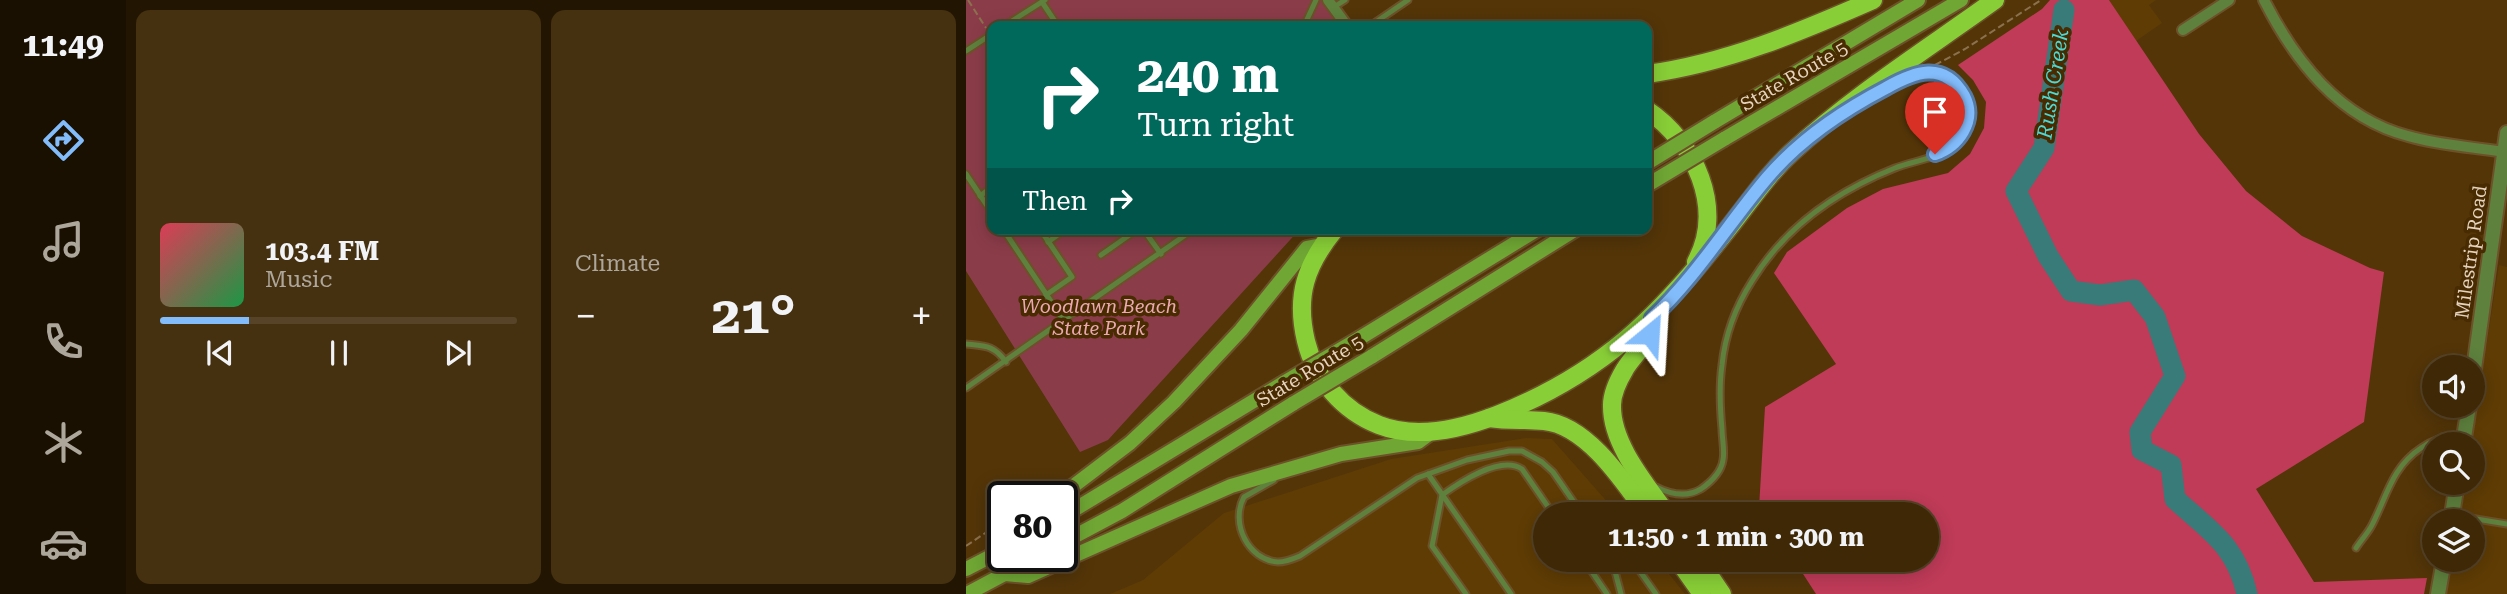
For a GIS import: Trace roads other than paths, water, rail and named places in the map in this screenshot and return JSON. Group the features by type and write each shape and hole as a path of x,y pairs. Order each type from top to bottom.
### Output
{"highway":[{"path":"1652,73 1723,59 1783,38 1873,0"},
{"path":"1330,235 1307,272 1301,303 1305,337 1320,377 1336,397 1370,421 1408,432 1433,431 1489,418 1539,397 1574,378 1627,340 1652,318 1687,278 1781,162 1843,111 1995,0"},
{"path":"1652,114 1672,131 1688,150 1703,186 1706,206 1705,231 1700,254 1687,278"},
{"path":"1652,318 1650,334 1625,369 1612,402 1613,420 1619,438 1659,502"},
{"path":"1489,418 1513,422 1546,421 1576,434 1600,453 1634,502"},
{"path":"1686,572 1702,594"},
{"path":"1707,572 1722,594"}],"main road":[{"path":"1652,160 1918,0"},
{"name":"State Route 5","path":"1652,183 1961,0"},
{"path":"1078,507 1528,235"},
{"name":"State Route 5","path":"1078,535 1122,511 1567,235"},
{"path":"1073,481 1130,443 1166,411 1234,337 1307,248 1323,245"},
{"path":"1005,574 1028,576 1205,496 1341,454 1418,442 1433,431"},
{"path":"970,567 987,554"},
{"path":"970,567 987,558"},
{"path":"967,594 1009,572"}],"street":[{"path":"2183,30 2229,0"},
{"path":"2264,0 2292,48 2313,76 2346,107 2365,120 2410,137 2504,152"},
{"path":"1331,4 1343,21"},
{"name":"Milestrip Road","path":"2476,355 2507,134"},
{"path":"2438,594 2442,572"}],"lane":[{"path":"1306,21 1317,0"},
{"path":"1331,4 1345,0"},
{"path":"1377,21 1408,0"},
{"path":"1012,21 1044,1 1055,21"},
{"path":"966,51 987,37"},
{"path":"1642,477 1671,494 1694,493 1712,481 1723,460 1720,391 1726,343 1741,300 1763,265 1795,228 1839,196 1866,180 1945,151 1955,144 1966,125 1968,111 1965,98 1956,85 1944,75 1926,72 1906,77 1843,111"},
{"path":"966,174 987,206"},
{"path":"980,196 987,191"},
{"path":"1007,235 1064,321"},
{"path":"1044,235 1072,277 1046,295"},
{"path":"1048,242 1058,235"},
{"path":"1101,255 1129,235"},
{"path":"1147,235 1161,254"},
{"path":"966,388 1186,235"},
{"path":"966,344 986,346 998,351 1006,362"},
{"path":"2356,548 2371,527 2398,467 2422,448"},
{"path":"1305,464 1254,490 1244,497 1241,503 1239,528 1255,552 1265,559 1289,561 1300,556 1417,478 1468,460 1522,451 1542,462 1553,472 1574,502"},
{"path":"1466,594 1432,546 1442,495 1465,478 1496,467 1515,465 1521,469 1544,502"},
{"path":"1428,474 1511,594"},
{"path":"2485,522 2507,524"},
{"path":"1592,572 1607,594"},
{"path":"1615,572 1619,593"},
{"path":"1640,572 1656,594"}],"waterway":[{"name":"Rush Creek","path":"2064,10 2044,148 2016,191 2048,256 2071,291 2100,295 2134,290 2155,317 2175,376 2140,432 2142,450 2171,465 2175,499 2229,551 2247,594"}],"park label":[{"name":"Woodlawn Beach State Park","path":"1099,317"}]}
